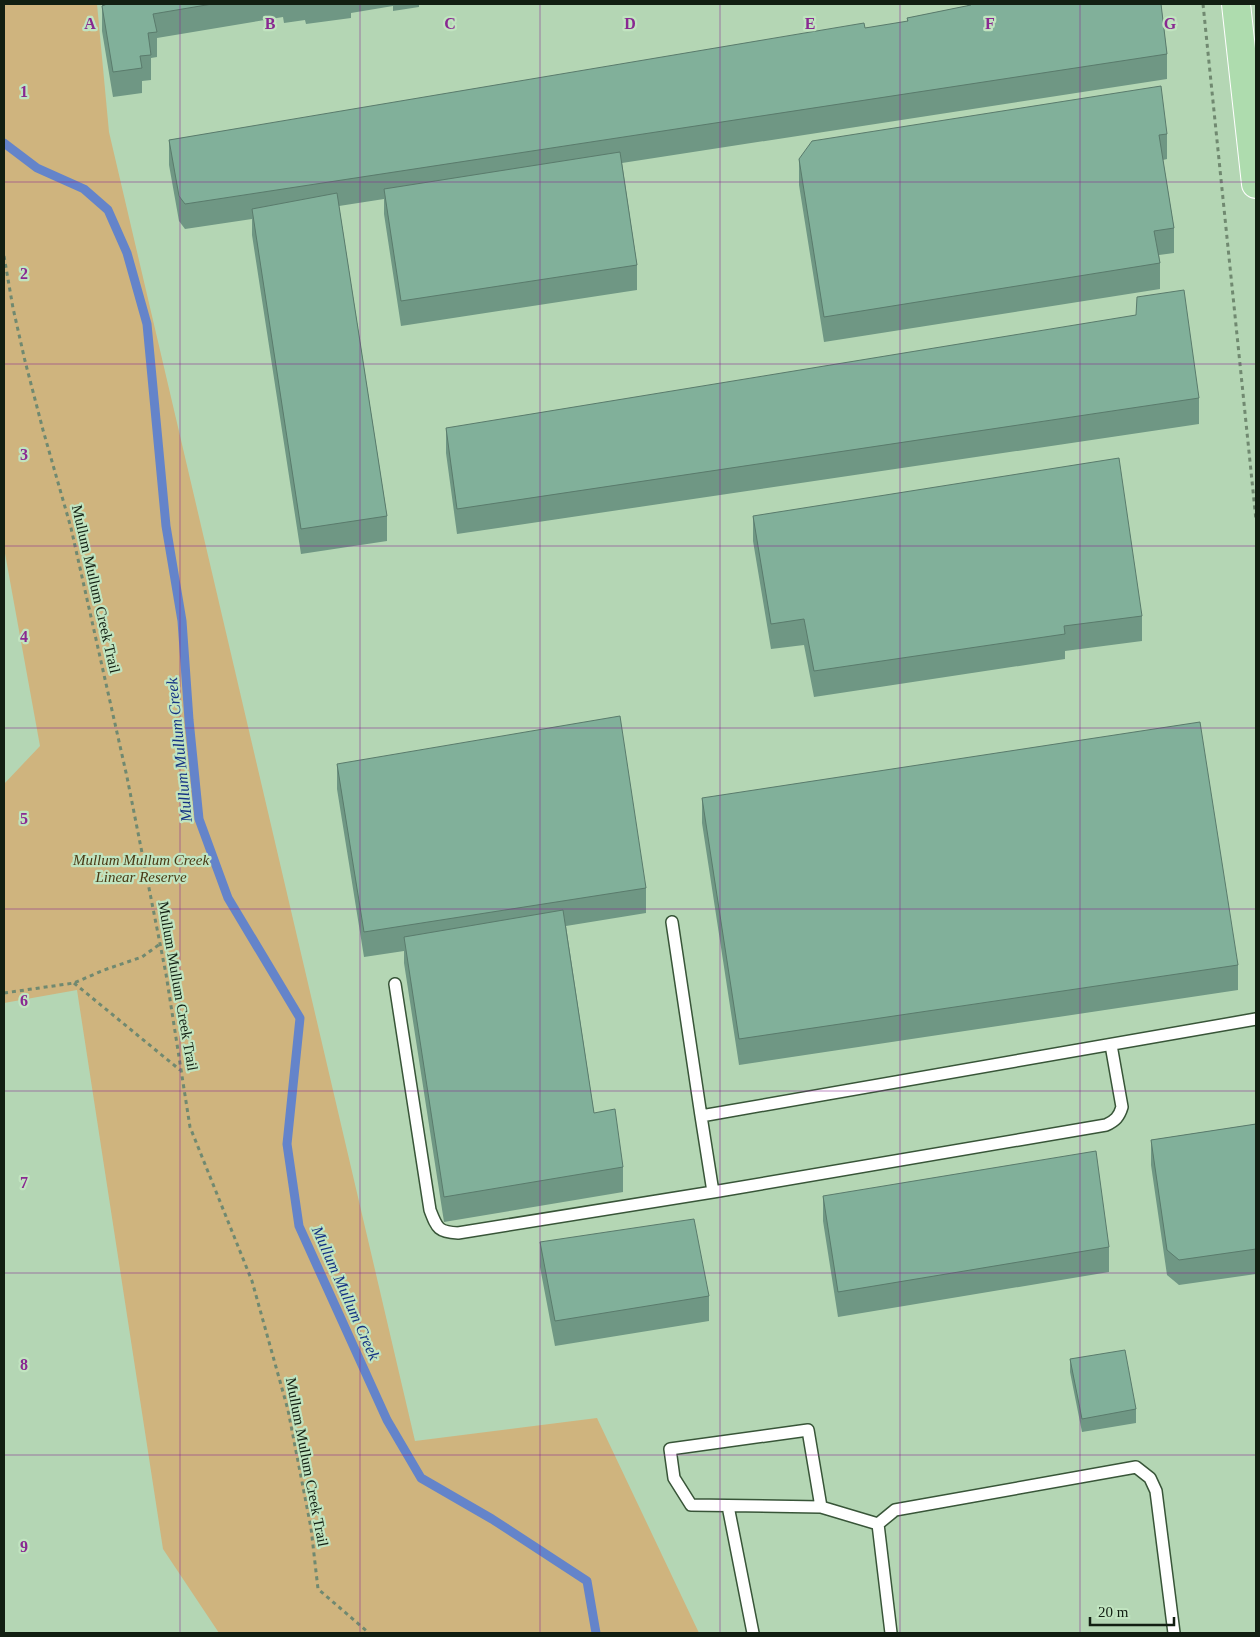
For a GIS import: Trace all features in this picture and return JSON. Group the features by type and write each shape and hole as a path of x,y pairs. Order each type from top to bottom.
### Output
{"highway":[{"path":"1236,4 1256,184"}],"lane":[{"path":"672,922 714,1192"},
{"path":"394,984 430,1210 436,1225 446,1233 458,1233 714,1192 1106,1125 1115,1121 1120,1115 1122,1107 1111,1045"},
{"path":"701,1116 1256,1019"},
{"path":"821,1507 808,1430 670,1450 674,1478 692,1505 821,1507 878,1524"},
{"path":"878,1524 895,1510 1136,1468 1150,1478 1156,1490 1174,1633"},
{"path":"728,1506 753,1633"},
{"path":"878,1524 891,1633"}],"path":[{"path":"1203,4 1256,520"},
{"name":"Mullum Mullum Creek Trail","path":"4,256 13,308 76,548 128,777 160,944 190,1127 252,1281 288,1410 310,1528 318,1590 369,1633"},
{"path":"4,993 74,983 142,957 160,944"},
{"path":"74,983 181,1070"}],"green space":[{"name":"Mullum Mullum Creek Linear Reserve","path":"4,4 97,4 109,132 415,1441 597,1418 699,1633 219,1633 163,1549 77,990 4,1003 4,784 40,746 4,548"}],"building":[{"path":"107,4 212,4 153,14 157,32 148,33 151,55 140,56 142,68 113,72 102,6"},
{"path":"971,4 1161,4 1167,54 185,204 179,196 169,140 864,23 865,28 908,21 907,18"},
{"path":"1161,86 1167,134 1159,135 1174,228 1154,231 1160,263 824,317 799,159 812,141"},
{"path":"620,152 637,265 401,301 384,189"},
{"path":"337,193 387,516 301,529 252,209"},
{"path":"1184,290 1199,398 457,509 446,428 1136,315 1137,297"},
{"path":"1119,458 1142,616 1064,626 1065,634 814,671 804,619 771,624 753,516"},
{"path":"620,716 646,888 364,932 337,764"},
{"path":"1200,722 1238,965 739,1039 702,798"},
{"path":"563,910 594,1113 615,1109 623,1167 444,1197 404,937"},
{"path":"1256,1124 1256,1249 1179,1260 1167,1250 1151,1140"},
{"path":"1096,1151 1109,1247 838,1292 823,1196"},
{"path":"694,1219 709,1296 555,1321 540,1242"},
{"path":"1125,1350 1136,1409 1082,1419 1070,1359"}],"waterway":[{"name":"Mullum Mullum Creek","path":"4,143 37,168 84,189 108,210 127,253 147,324 166,526 182,621 199,819 228,898 300,1018 287,1144 299,1226 387,1420 421,1478 492,1519 587,1581 596,1633"}]}
